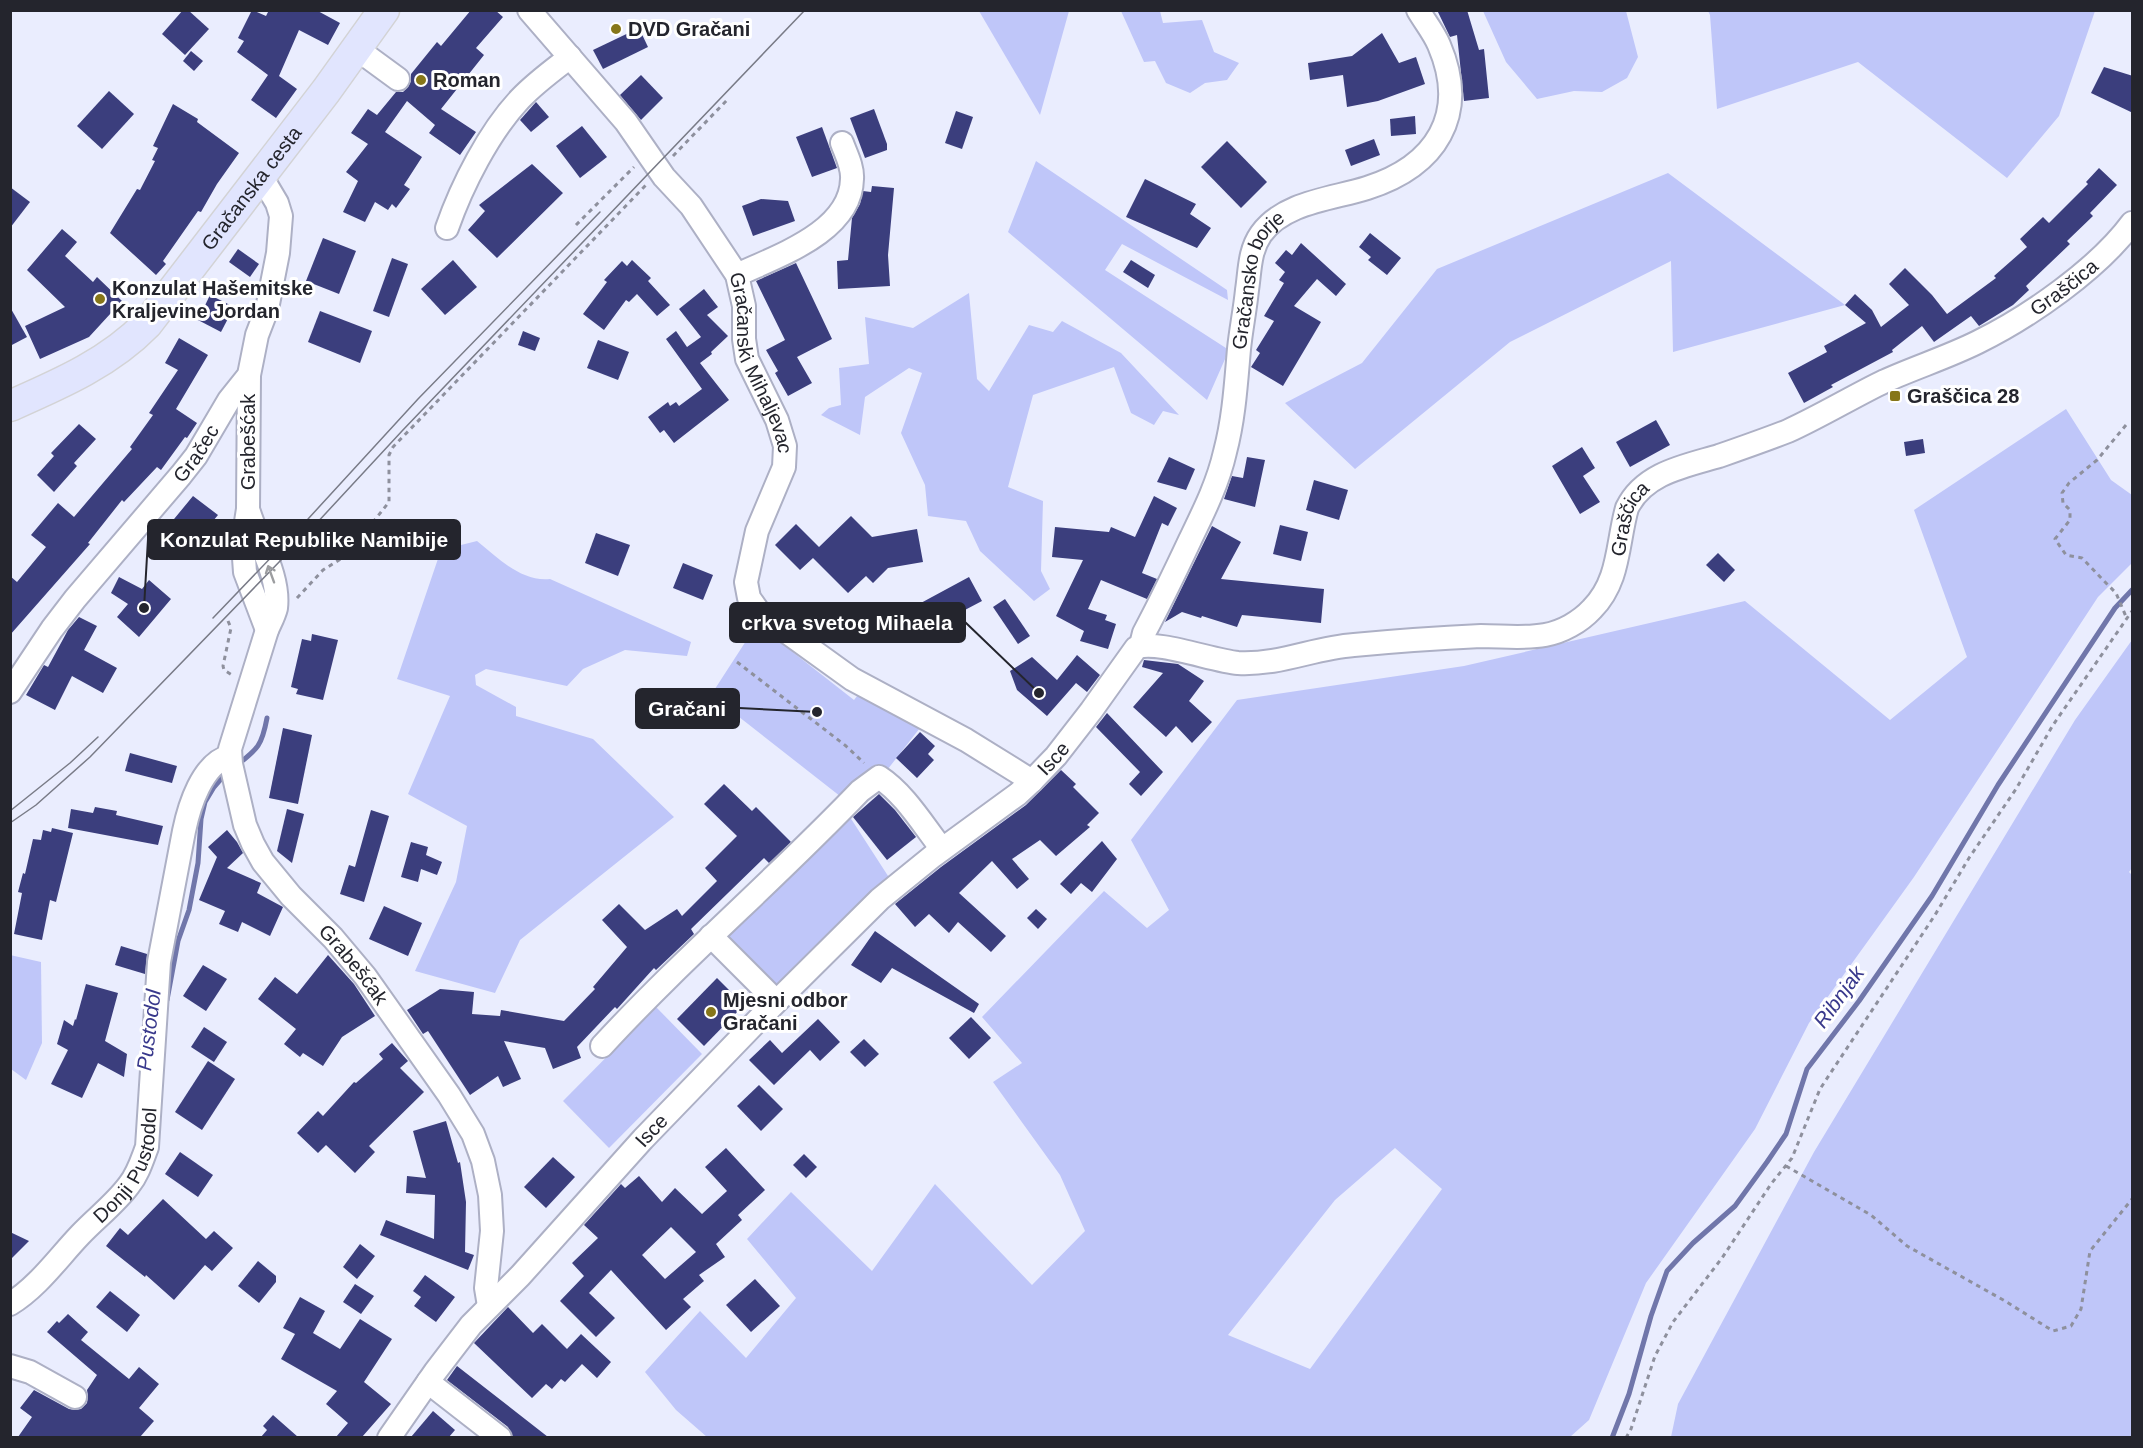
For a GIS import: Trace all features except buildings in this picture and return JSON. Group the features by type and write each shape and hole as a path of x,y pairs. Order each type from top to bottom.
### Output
{"main road":[{"name":"Gračanska cesta","path":"10,406 96,365 135,337 162,306 261,176 384,10"}],"street":[{"name":"Gračanski Mihaljevac","path":"530,10 626,123 659,171 691,206 737,275 744,306 744,339 747,359 777,420 785,446 784,468 752,548 746,582 749,598 759,612 836,669 966,740 1032,781"},
{"name":"Gračansko borje","path":"1141,645 1144,633 1178,567 1220,472 1230,432 1237,384 1250,260 1260,236 1276,219 1299,207 1366,188 1395,177 1430,151 1445,126 1450,101 1448,71 1438,43 1418,10"},
{"path":"357,49 398,80"},
{"path":"447,228 461,194 485,149 509,112 534,85 570,57"},
{"path":"737,275 809,240 822,232 842,211 848,200 853,177 842,143"},
{"name":"Gračec","path":"10,692 75,599 181,476 196,456 229,400 249,375 257,335 267,309 281,232 281,216 277,203 261,176"},
{"name":"Graščica","path":"1141,645 1152,645 1223,661 1261,663 1287,660 1320,650 1351,645 1481,636 1535,636 1561,630 1583,618 1608,589 1614,575 1627,508 1645,484 1673,470 1788,430 1886,381 1977,343 2057,294 2133,224"},
{"name":"Grabešćak","path":"249,375 248,509 243,541 245,572 269,624 231,743 232,766 246,825 263,862 291,896 349,955 449,1095 473,1134 483,1161 490,1195 492,1231 486,1287 489,1306"},
{"name":"Isce","path":"389,1437 459,1340 643,1139 880,899 1032,781 1056,756 1096,705 1130,653 1141,645"},
{"name":"Donji Pustodol","path":"10,1304 25,1293 121,1195 140,1167 147,1148 147,1111 159,962 188,812 198,787 218,762 223,757 232,766"},
{"path":"602,1046 642,1003 768,883 860,791 879,777 890,784 942,849"},
{"path":"711,936 777,1001"},
{"path":"10,1366 30,1372 75,1397"},
{"path":"428,1382 500,1437"}],"path":[{"path":"269,624 285,612 323,570 348,555 389,502 389,455 393,447 728,99"},
{"path":"576,225 634,167"},
{"path":"2126,425 2097,460 2069,483 2062,493 2063,503 2070,510 2070,520 2055,539 2066,555 2082,558 2116,593 2127,620"},
{"path":"1626,1437 1655,1356 1673,1322 1722,1258 1771,1184 1792,1158 1820,1089 2016,789 2053,725 2133,611"},
{"path":"228,621 231,628 222,666 247,692"},
{"path":"737,662 846,746 879,777"},
{"path":"1786,1166 1871,1215 1907,1246 2053,1331 2071,1326 2080,1309 2090,1251 2133,1199"}],"shaded area":[{"path":"979,11 1069,11 1040,115"},
{"path":"1121,11 1160,11 1163,23 1202,20 1214,52 1239,63 1227,80 1205,83 1190,93 1166,83 1155,61 1144,62"},
{"path":"1483,11 1626,11 1638,57 1627,78 1602,92 1574,91 1537,99 1506,62"},
{"path":"1708,11 2095,11 2059,116 2007,178 1858,62 1717,109"},
{"path":"1036,161 1227,290 1228,300 1122,244 1105,270 1229,350 1207,400 1008,232"},
{"path":"1668,173 1845,305 1673,352 1671,261 1510,342 1355,469 1285,403 1362,363 1437,269"},
{"path":"969,293 977,379 989,391 1029,325 1053,332 1062,321 1121,353 1179,415 1163,411 1154,425 1131,413 1114,367 1033,395 1008,487 1043,501 1041,571 1050,589 1034,601 980,551 966,521 928,516 925,485 901,433 922,373 909,368 865,397 860,435 821,415 829,408 841,405 839,368 869,364 865,317 913,328"},
{"path":"2066,409 2111,480 2132,495 2132,563 2098,597 1914,877 1809,1023 1755,1129 1646,1283 1589,1420 1570,1437 707,1437 676,1410 645,1372 700,1311 746,1358 796,1298 747,1239 791,1192 872,1271 935,1184 1032,1285 1085,1231 1060,1175 993,1082 1022,1063 982,1017 1104,891 1147,928 1169,910 1131,840 1237,700 1464,666 1745,601 1890,720 1967,657 1914,510","holes":["1395,1148 1442,1189 1310,1369 1228,1335 1335,1200"]},
{"path":"477,541 510,568 520,573 539,579 550,579 691,642 687,656 625,650 583,669 567,686 486,669 475,675 476,685 516,707 516,716 593,739 674,817 520,940 495,993 415,971 456,882 467,826 408,794 450,696 397,679 441,550"},
{"path":"757,624 854,700 861,691 923,724 884,774 845,800 711,695"},
{"path":"2132,640 2132,868 2129,872 2132,875 2132,1437 1671,1437 1678,1404 1814,1152 2075,720"},
{"path":"846,811 890,879 781,983 770,989 727,938 732,930 805,864"},
{"path":"10,955 41,962 42,1043 26,1080 11,1069"},
{"path":"656,1007 702,1054 609,1148 563,1101"}],"waterway":[{"name":"Ribnjak","path":"1612,1438 1629,1394 1651,1316 1667,1271 1693,1243 1735,1206 1767,1162 1786,1134 1807,1069 1859,1001 1932,896 1998,785 2115,608 2132,590"},
{"name":"Pustodol","path":"237,765 258,746 267,718"},
{"name":"Pustodol","path":"167,1000 178,941 189,910 198,863 201,819 205,802 227,772"}],"tram line":[{"path":"10,823 36,805 90,757 314,526 805,10"},
{"path":"213,618 418,399 600,212"},
{"path":"10,811 70,763 98,737"}],"place":[{"name":"DVD Gračani","path":"616,29"},
{"name":"Roman","path":"421,80"},
{"name":"Konzulat Hašemitske Kraljevine Jordan","path":"100,299"},
{"name":"Graščica 28","path":"1895,396"},
{"name":"Konzulat Republike Namibije","path":"144,608"},
{"name":"crkva svetog Mihaela","path":"1039,693"},
{"name":"Gračani","path":"817,712"},
{"name":"Mjesni odbor Gračani","path":"711,1012"}]}
